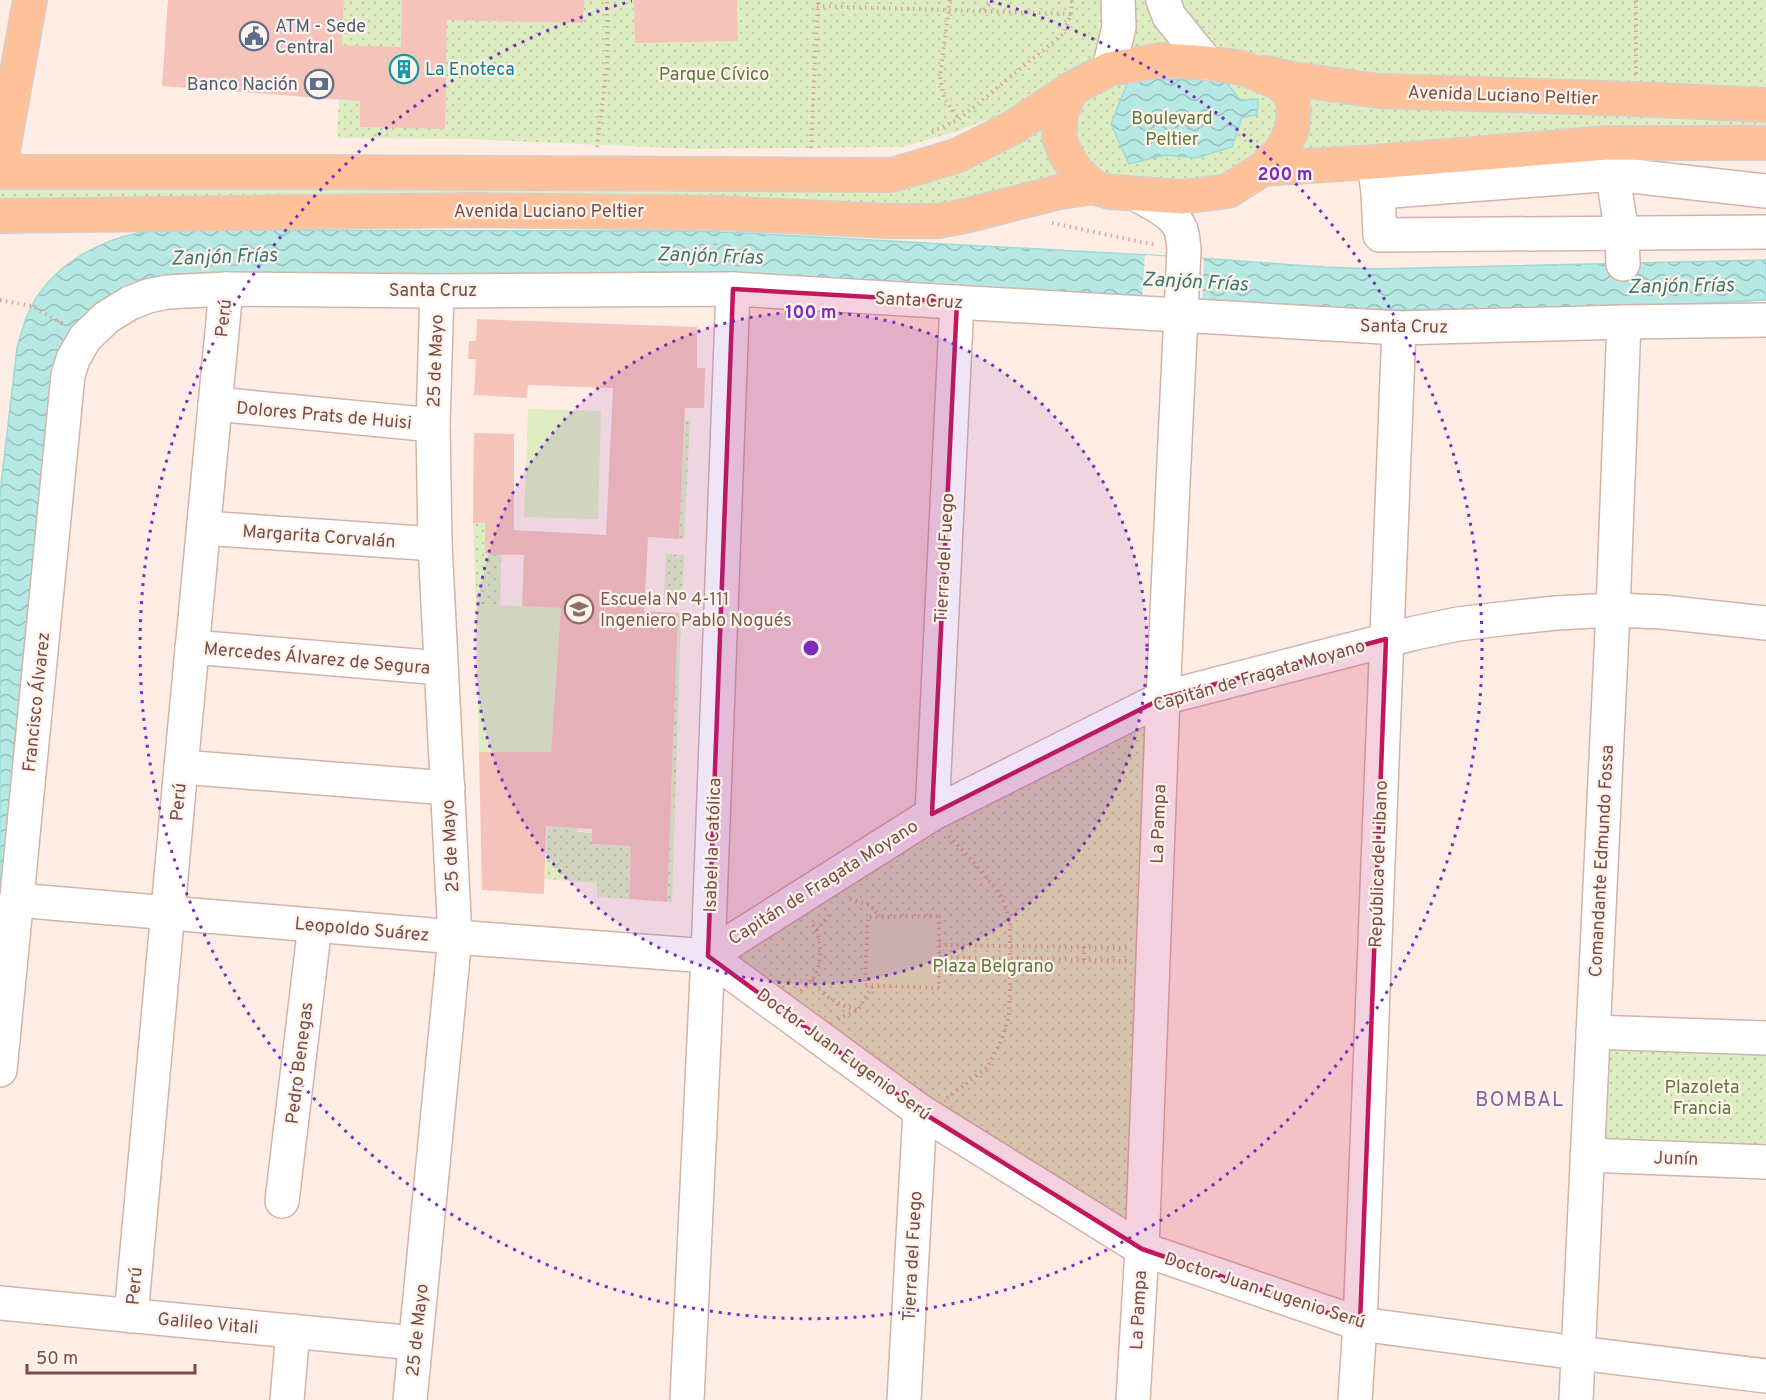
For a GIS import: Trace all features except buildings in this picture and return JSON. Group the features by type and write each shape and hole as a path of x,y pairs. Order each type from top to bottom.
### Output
{"main road":[{"path":"0,167 4,117 30,0"},
{"path":"1162,60 1207,63 1243,68 1279,83 1290,93 1294,110 1292,130 1282,150 1263,169 1228,192 1183,197 1110,192 1094,187 1077,172 1067,157 1059,137 1061,114 1071,90 1108,69 1162,60"},
{"name":"Avenida Luciano Peltier","path":"1243,68 1293,79 1378,91 1624,98 1766,105"},
{"name":"Avenida Luciano Peltier","path":"0,172 892,176 956,156 1014,127 1071,90"},
{"path":"1263,169 1376,177 1766,143"},
{"name":"Avenida Luciano Peltier","path":"0,216 475,210 717,213 938,221 1055,193 1094,187"}],"street":[{"path":"1108,69 1119,27 1118,0"},
{"path":"1163,0 1168,16 1207,63"},
{"path":"1622,248 1610,158 1766,190"},
{"path":"1376,177 1380,235 1622,248 1766,232"},
{"name":"La Pampa","path":"1184,253 1192,225 1202,210 1228,192"},
{"name":"La Pampa","path":"1133,1400 1142,1249 1163,698 1184,253 1182,232 1177,223 1162,210 1136,194"},
{"name":"Santa Cruz","path":"76,332 130,303 167,292 226,289 437,291 723,281 957,302 1182,309 1399,328 1766,320"},
{"name":"Isabel la Católica","path":"687,1400 708,956 723,281"},
{"name":"Perú","path":"131,1316 226,289"},
{"name":"25 de Mayo","path":"410,1400 455,938 435,544 433,425 437,291"},
{"name":"Tierra del Fuego","path":"937,822 957,302"},
{"name":"Comandante Edmundo Fossa","path":"1576,1400 1613,610 1624,322"},
{"name":"República del Libano","path":"1355,1400 1360,1324 1399,328"},
{"name":"Francisco Álvarez","path":"0,1070 68,375 73,359 76,332"},
{"name":"Dolores Prats de Huisi","path":"215,404 433,425"},
{"name":"Margarita Corvalán","path":"204,528 435,544"},
{"name":"Capitán de Fragata Moyano","path":"708,956 937,822 1163,698 1386,639 1479,622 1556,613 1613,610 1663,612 1766,623"},
{"name":"Mercedes Álvarez de Segura","path":"192,648 441,668"},
{"path":"181,767 447,788"},
{"name":"Leopoldo Suárez","path":"16,900 455,938 708,956"},
{"name":"Pedro Benegas","path":"282,1201 315,925"},
{"name":"Doctor Juan Eugenio Serú","path":"708,956 1142,1249 1360,1324 1766,1376"},
{"path":"1593,1032 1766,1038"},
{"name":"Tierra del Fuego","path":"904,1400 931,1107"},
{"name":"Junín","path":"1587,1155 1766,1162"},
{"name":"Galileo Vitali","path":"0,1303 416,1343"},
{"path":"287,1400 293,1331"}],"path":[{"path":"597,147 607,66 607,0"},
{"path":"818,0 811,148 823,148"},
{"path":"950,0 940,77 944,98 959,118"},
{"path":"984,11 994,0"},
{"path":"926,135 959,118 1063,34 1071,14 1072,0"},
{"path":"818,6 1071,14"},
{"path":"715,232 723,281"},
{"path":"0,300 32,306 76,332"},
{"path":"931,1107 988,1067 1002,1040 1009,1015 1010,923 1004,902 996,889 937,822"},
{"path":"847,901 856,900 871,905 879,917"},
{"path":"817,931 829,914 838,907"},
{"path":"939,915 939,988 865,986 868,917 879,917 939,915"},
{"path":"794,995 812,979 819,959 817,931 806,918"},
{"path":"939,945 1131,948"},
{"path":"1084,947 1084,960"},
{"path":"939,957 1131,961"},
{"path":"812,979 818,989 844,1006 858,1010"},
{"path":"836,1019 858,1010 873,986"}],"highlighted area":[{"path":"733,289 957,302 932,814 1163,698 1386,639 1360,1324 1142,1249 920,1111 708,956"}],"green space":[{"name":"Parque Cívico","path":"344,0 1766,0 1766,89 1384,81 1170,45 1136,47 1096,56 1075,74 1012,110 955,132 902,147 693,149 470,139 337,138"},
{"name":"Boulevard Peltier","path":"1109,73 1766,110 1766,138 1228,188 1095,184 913,206 0,207 0,180 893,181"},
{"path":"528,409 601,411 598,519 524,517"},
{"path":"685,421 690,421 684,539 679,539"},
{"path":"473,523 485,523 485,554 501,554 500,605 476,604"},
{"path":"666,554 684,555 682,598 664,597"},
{"path":"476,604 561,608 551,752 479,752"},
{"path":"678,613 681,613 672,902 667,902"},
{"name":"Plaza Belgrano","path":"1158,707 1138,1239 718,956 935,819"},
{"path":"547,826 577,828 577,832 592,833 592,844 631,846 629,899 597,897 597,883 545,879"},
{"path":"939,916 939,988 865,985 868,917"},
{"name":"Plazoleta Francia","path":"1593,1032 1766,1038 1766,1162 1587,1155"}],"water":[{"path":"1131,74 1173,80 1196,75 1220,74 1240,100 1258,99 1257,115 1242,117 1232,147 1196,158 1165,155 1129,164 1111,124"},
{"name":"Zanjón Frías","path":"160,230 693,231 1374,269 1766,260 1766,300 1605,308 1366,310 705,272 179,274 140,281 121,290 89,313 0,922 0,493 17,348 24,324 35,300 46,285 73,260 123,237"}],"pier":[{"path":"1145,255 1204,259 1202,302 1142,299"}],"place":[{"name":"ATM - Sede Central","path":"254,36"},
{"name":"La Enoteca","path":"404,69"},
{"name":"Banco Nación","path":"319,84"},
{"name":"Escuela Nº 4-111 Ingeniero Pablo Nogués","path":"579,609"}],"district":[{"name":"BOMBAL","path":"1520,1099"}]}
